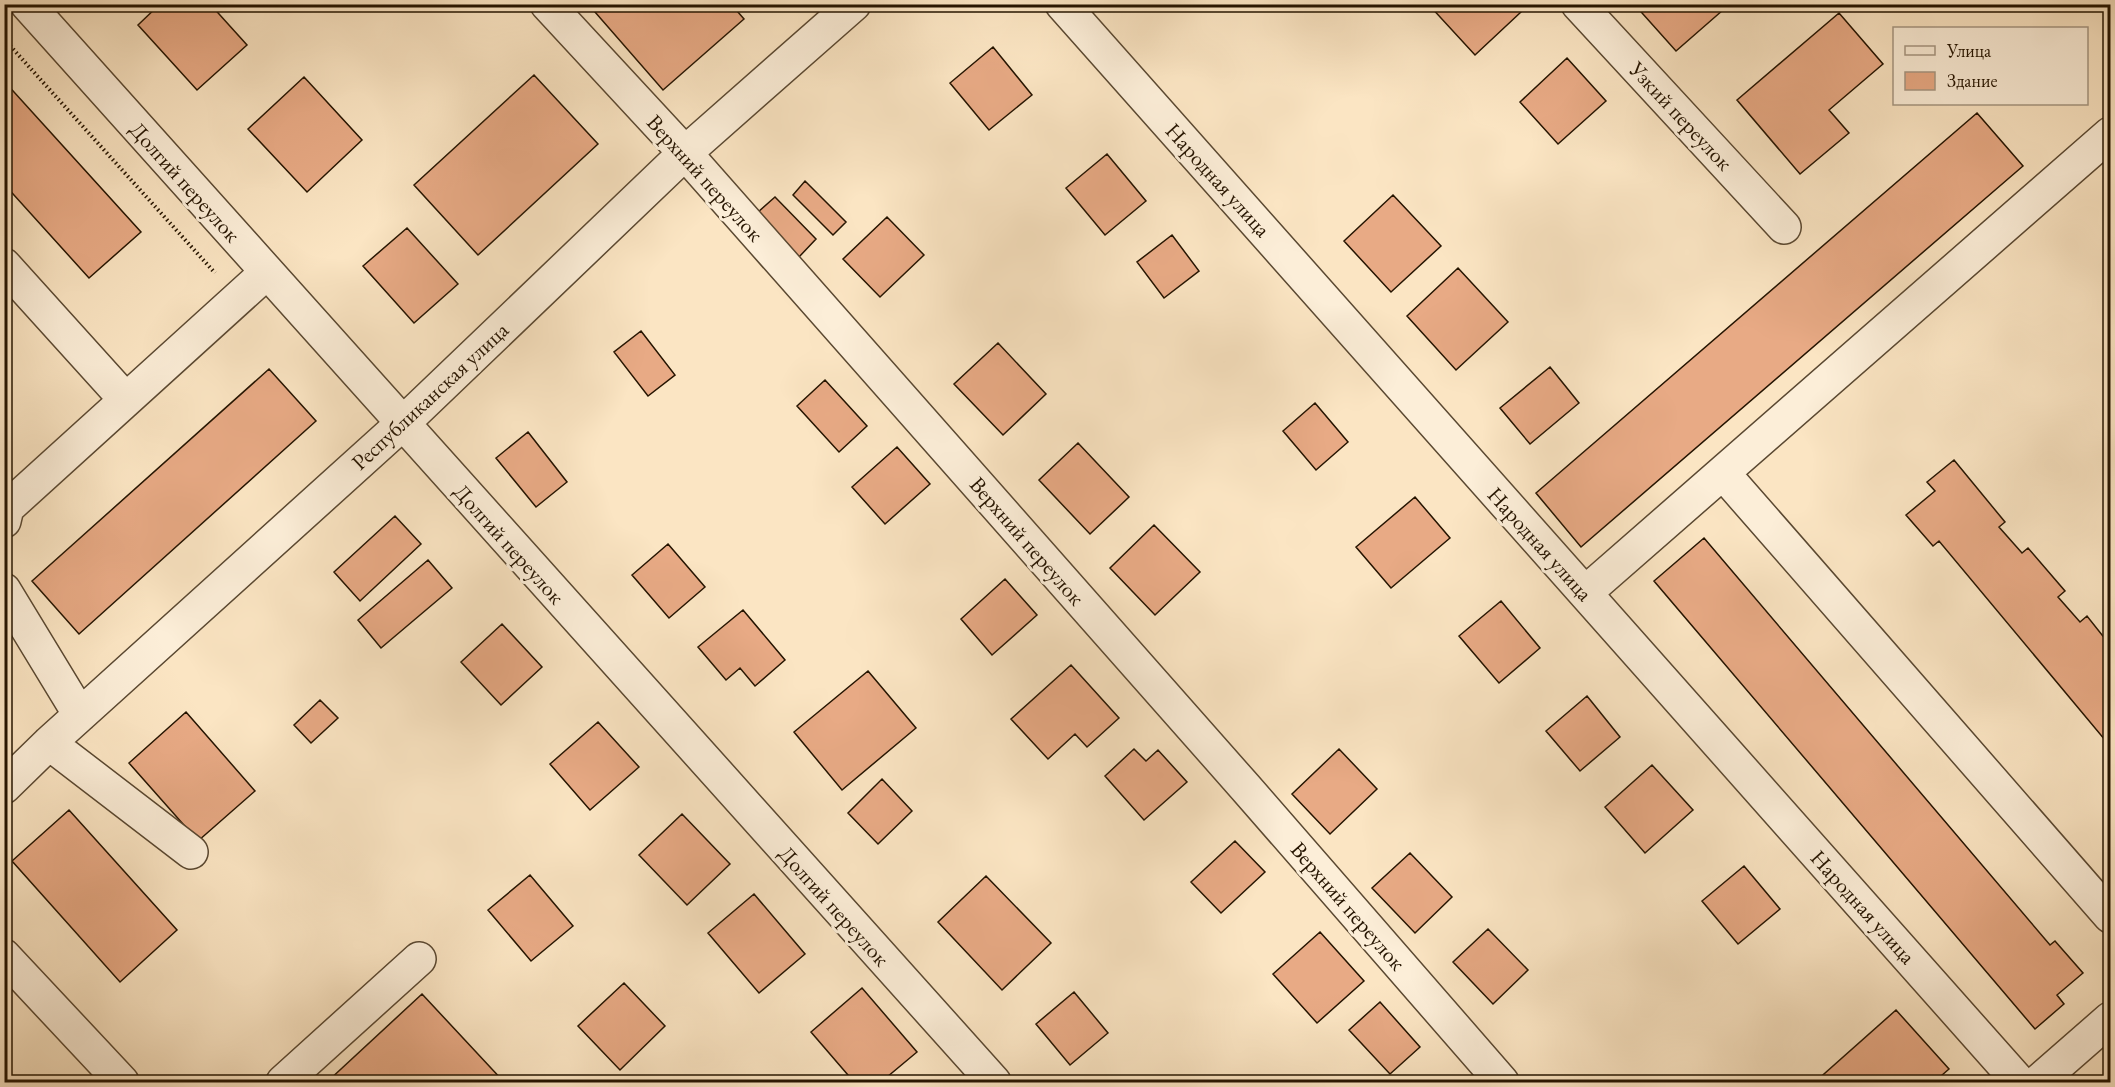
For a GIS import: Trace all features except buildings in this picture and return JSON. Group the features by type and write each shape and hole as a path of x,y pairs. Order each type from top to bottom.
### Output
{"street":[{"name":"Долгий переулок","path":"27,4 994,1083"},
{"name":"Верхний переулок","path":"547,4 685,153 1229,769 1502,1083"},
{"name":"Республиканская улица","path":"4,787 49,743 402,424 685,153 854,4"},
{"name":"Народная улица","path":"1062,4 2019,1083"},
{"name":"Узкий переулок","path":"1578,4 1784,227"},
{"path":"1585,593 2110,134"},
{"path":"4,266 126,400"},
{"path":"4,521 7,508 266,273"},
{"path":"1723,473 2110,916"},
{"path":"4,590 80,715"},
{"path":"49,743 191,852"},
{"path":"4,956 122,1083"},
{"path":"283,1083 419,958"},
{"path":"2038,1083 2110,1019"}],"path":[{"path":"4,39 238,298"}]}
